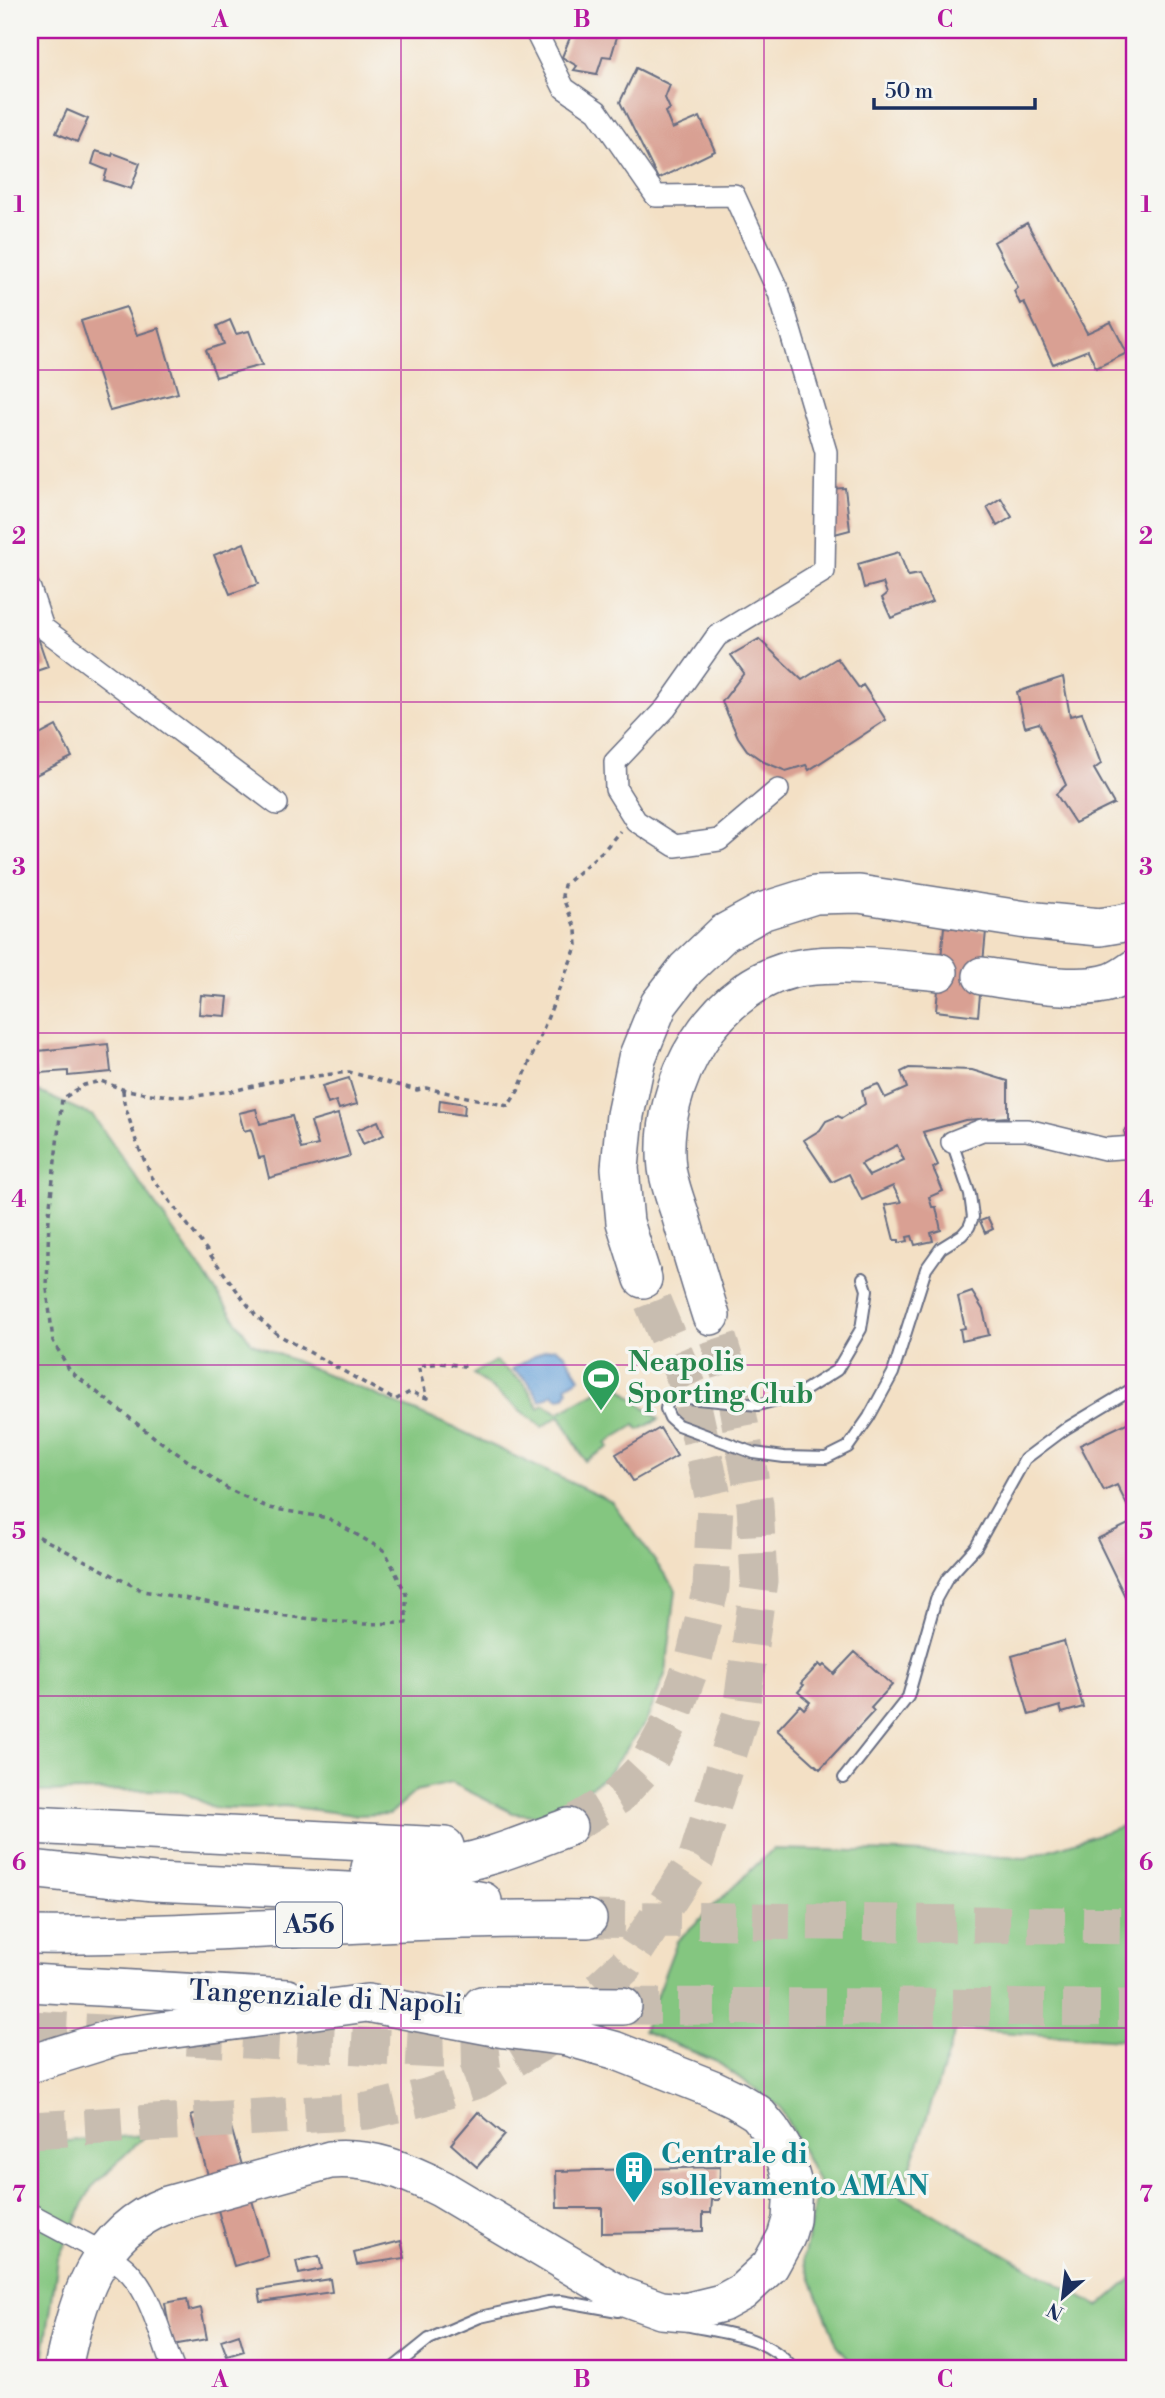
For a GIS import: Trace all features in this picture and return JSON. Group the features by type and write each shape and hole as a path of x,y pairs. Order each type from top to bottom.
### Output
{"highway":[{"path":"643,1279 625,1222 620,1168 625,1115 637,1058 659,1004 686,969 724,933 764,911 816,895 859,894 1027,920 1100,927 1135,921"},
{"path":"710,1316 667,1171 665,1141 668,1111 675,1089 696,1046 717,1016 744,993 770,977 804,967 877,966 939,972"},
{"path":"982,976 1091,986 1112,981 1135,968"},
{"path":"30,1825 473,1847 493,1847 556,1832 472,1861 402,1869 281,1865 30,1850"},
{"name":"A56","path":"30,1869 166,1882 456,1896 584,1919 385,1922 177,1932 30,1935"},
{"name":"Tangenziale di Napoli","path":"30,1983 368,2003 623,2006"},
{"path":"30,2064 116,2037 368,2003 505,2029 566,2036 592,2043 736,2099 757,2113 771,2130 782,2147 793,2184 793,2202 786,2237 779,2253 757,2280 722,2303 685,2312 661,2310 622,2296 411,2173 354,2158 330,2160 167,2205 132,2222 117,2237 88,2281 75,2318 63,2368"}],"street":[{"path":"535,30 564,89 597,111 656,196 734,195 779,293 826,452 824,571 717,636 666,708 615,762 616,789 636,821 675,846 719,840 778,790"},
{"path":"30,589 43,628 277,804"},
{"path":"952,1142 982,1130 1027,1130 1105,1149 1135,1147"},
{"path":"30,2214 92,2247"},
{"path":"117,2262 125,2267 146,2296 157,2318 160,2338 173,2368"}],"lane":[{"path":"863,1278 867,1290 861,1329 837,1370 799,1395 758,1405 678,1397 668,1400 666,1409 670,1418 678,1425 754,1452 784,1457 826,1458 848,1447 869,1417 893,1373 926,1269 941,1248 962,1235 973,1217 970,1195 952,1142"},
{"path":"844,1778 908,1697 942,1589 947,1579 976,1547 1024,1459 1065,1429 1135,1387"},
{"path":"393,2368 429,2339 480,2317 561,2301 629,2313"},
{"path":"642,2316 762,2343 776,2351 792,2368"}],"path":[{"path":"30,1532 143,1591 292,1617 363,1624 406,1623 406,1594 385,1551 328,1518 269,1508 228,1489 154,1437 70,1371 52,1341 47,1289 49,1214 62,1099 84,1085 101,1082 149,1094 190,1097 274,1081 349,1073 417,1090 426,1088 508,1106 517,1091 577,945 576,930 562,896 564,885 605,849 633,816"},
{"path":"122,1089 137,1144 152,1177 174,1209 198,1235 238,1294 277,1334 395,1399 410,1392 427,1398 418,1366 441,1363 470,1367"}],"green space":[{"path":"30,1088 93,1116 252,1343 457,1429 612,1502 676,1590 666,1672 646,1722 606,1776 548,1817 513,1813 452,1783 416,1791 390,1814 355,1815 284,1806 214,1808 183,1792 30,1792"},
{"path":"495,1361 525,1384 539,1408 544,1404 558,1413 613,1382 659,1419 639,1430 635,1425 606,1443 609,1447 585,1461 560,1416 542,1427 473,1374"},
{"path":"1135,1822 1135,2041 956,2029 901,2196 1099,2307 1135,2276 1135,2368 856,2368 838,2347 803,2259 819,2184 780,2107 717,2062 643,2031 677,1941 773,1849 1026,1858"},
{"path":"145,2135 91,2188 58,2259 42,2368 30,2368 30,2144"}],"water":[{"path":"555,1348 565,1354 580,1378 566,1386 568,1390 565,1397 558,1398 553,1394 540,1401 528,1381 512,1369 545,1350"}],"building":[{"path":"573,30 619,30 611,57 603,56 597,74 574,70 577,66 562,57"},
{"path":"636,68 670,85 665,98 670,109 665,112 672,129 700,117 715,151 658,179 620,102"},
{"path":"67,110 88,119 77,142 56,133"},
{"path":"96,151 112,156 113,153 140,163 131,189 104,180 107,170 92,164"},
{"path":"1027,223 1087,333 1111,322 1127,353 1096,368 1088,350 1053,364 1024,302 1020,304 1014,291 1018,287 994,242"},
{"path":"126,307 137,335 159,328 178,393 110,411 81,321"},
{"path":"230,320 236,334 249,331 262,365 216,377 206,350 224,344 217,326"},
{"path":"845,488 850,530 831,535 828,489"},
{"path":"1001,498 1012,517 997,526 987,507"},
{"path":"244,543 258,584 230,594 214,555"},
{"path":"899,552 908,576 919,574 932,602 891,618 882,598 887,594 883,583 864,588 858,564"},
{"path":"34,626 48,667 30,673 30,628"},
{"path":"759,639 802,680 837,658 859,688 863,685 886,720 809,770 806,765 786,771 764,762 747,750 722,702 744,673 731,655"},
{"path":"1063,677 1070,716 1082,713 1101,764 1094,769 1114,804 1075,823 1056,794 1066,785 1039,723 1025,727 1017,692"},
{"path":"56,726 72,757 30,778 30,740"},
{"path":"944,927 986,931 978,1016 936,1011"},
{"path":"201,995 228,997 226,1016 199,1014"},
{"path":"108,1044 111,1072 68,1076 68,1071 40,1073 38,1051"},
{"path":"909,1068 972,1070 1008,1081 1008,1117 965,1120 923,1132 938,1165 933,1168 943,1191 929,1197 932,1207 936,1207 941,1230 931,1233 933,1241 915,1245 912,1236 907,1237 908,1241 899,1243 899,1240 894,1240 885,1205 901,1202 893,1186 862,1200 849,1174 832,1182 804,1140 820,1130 826,1121 838,1116 842,1118 865,1104 862,1090 878,1084 885,1098 907,1088 901,1072","holes":["897,1145 904,1160 869,1176 861,1164"]},
{"path":"349,1078 357,1104 339,1109 336,1101 328,1104 322,1086"},
{"path":"440,1100 465,1104 464,1115 439,1111"},
{"path":"256,1109 260,1124 292,1116 301,1149 318,1145 311,1122 338,1114 350,1156 269,1178 264,1157 259,1158 251,1129 244,1131 239,1113"},
{"path":"378,1121 384,1135 363,1144 357,1130"},
{"path":"1135,1121 1135,1139 1127,1141 1124,1131"},
{"path":"988,1218 993,1229 985,1233 980,1221"},
{"path":"972,1292 983,1310 989,1335 962,1341 960,1329 965,1328 958,1297"},
{"path":"1135,1419 1135,1521 1117,1485 1104,1491 1080,1445"},
{"path":"660,1428 677,1456 633,1481 616,1454"},
{"path":"1135,1521 1135,1617 1097,1539"},
{"path":"1064,1641 1083,1707 1062,1713 1060,1706 1029,1715 1012,1656"},
{"path":"855,1652 892,1685 871,1708 874,1711 820,1769 777,1730 800,1705 804,1709 810,1702 798,1692 804,1685 801,1683 819,1664 834,1674"},
{"path":"225,2106 268,2256 234,2266 191,2116"},
{"path":"478,2112 505,2135 477,2167 451,2144"},
{"name":"Centrale di sollevamento AMAN","path":"720,2167 719,2200 712,2200 711,2213 703,2213 703,2231 602,2233 602,2208 557,2208 556,2171"},
{"path":"401,2241 405,2258 357,2265 354,2253"},
{"path":"319,2256 322,2269 299,2274 296,2261"},
{"path":"330,2279 332,2292 261,2302 259,2290"},
{"path":"187,2299 189,2311 201,2308 207,2339 172,2345 165,2303"},
{"path":"239,2334 244,2351 227,2356 221,2340"}],"tunnel":[{"path":"568,1827 617,1797 647,1765 670,1723 694,1659 711,1587 715,1505 689,1388 643,1279"},
{"path":"30,2130 368,2111 426,2097 478,2080 542,2042 626,1965 697,1857 740,1717 759,1581 755,1504 733,1385 711,1316"},
{"path":"588,1919 1135,1926"},
{"path":"623,2006 1135,2008"},
{"path":"30,2029 122,2034"},
{"path":"187,2037 438,2050 492,2049 530,2044"}],"place":[{"name":"Neapolis Sporting Club","path":"601,1412"},
{"name":"Centrale di sollevamento AMAN","path":"634,2204"}]}
